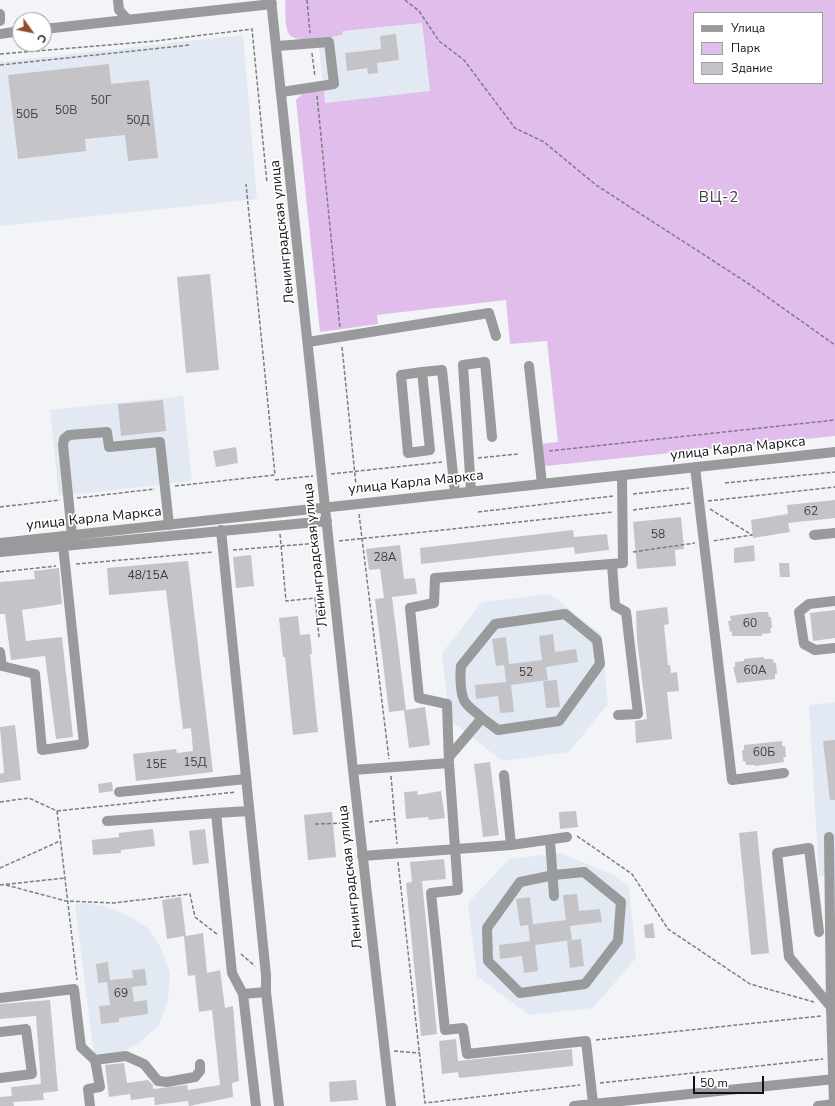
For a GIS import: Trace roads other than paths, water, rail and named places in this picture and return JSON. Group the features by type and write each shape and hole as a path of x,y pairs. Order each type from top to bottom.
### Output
{"street":[{"path":"118,0 119,10 128,20"},
{"path":"52,28 271,2 321,476"},
{"name":"Ленинградская улица","path":"271,2 282,92 321,476 362,856 391,1106"},
{"path":"0,14 0,21"},
{"path":"0,34 12,32"},
{"path":"277,46 329,42 334,84 282,92"},
{"path":"308,342 489,313 496,336"},
{"path":"471,491 463,365 485,362 492,436"},
{"path":"529,366 540,452 542,484"},
{"path":"422,372 430,450 408,453 401,375 422,372 442,370 455,493"},
{"path":"72,535 63,445 64,439 69,435 107,432 109,447 160,442 170,524"},
{"name":"улица Карла Маркса","path":"0,543 835,452"},
{"path":"695,467 732,780 784,773"},
{"path":"592,1103 586,1041 467,1054 463,1028 445,1030 431,892 458,890 449,760 447,704 419,698 410,608 434,603 436,578 624,563 622,475"},
{"name":"улица Карла Маркса","path":"0,552 326,521"},
{"path":"221,530 266,975 266,992 279,1106"},
{"path":"814,535 835,533"},
{"path":"328,542 387,1106"},
{"path":"0,652 2,666 35,674 42,750 84,744 70,626 63,545"},
{"path":"612,564 615,606 626,612 638,714 618,716"},
{"path":"835,601 809,604 799,612 804,644 815,650 835,648"},
{"path":"565,614 597,640 600,664 559,722 498,730 482,718 465,703 463,698 461,666 495,624 565,614"},
{"path":"353,770 449,760 482,718"},
{"path":"504,775 510,844"},
{"path":"120,792 246,779"},
{"path":"106,822 249,811"},
{"path":"216,813 232,973 243,994 256,1106"},
{"path":"362,856 455,847 510,844 567,837"},
{"path":"818,1106 835,1104 829,837"},
{"path":"550,840 554,875 554,896"},
{"path":"819,932 809,848 777,853 789,957 833,1006"},
{"path":"584,872 621,902 618,941 585,984 520,993 488,961 487,928 520,882 554,875 584,872"},
{"path":"0,998 74,989 81,1047 95,1060 100,1087 88,1090 90,1106"},
{"path":"243,994 266,992"},
{"path":"0,1032 26,1029 32,1074 0,1078"},
{"path":"95,1060 126,1056 144,1064 158,1081 167,1082 195,1077 200,1070 200,1064"},
{"path":"574,1106 834,1079"}],"district":[{"name":"ВЦ-2","path":"719,198"}]}
